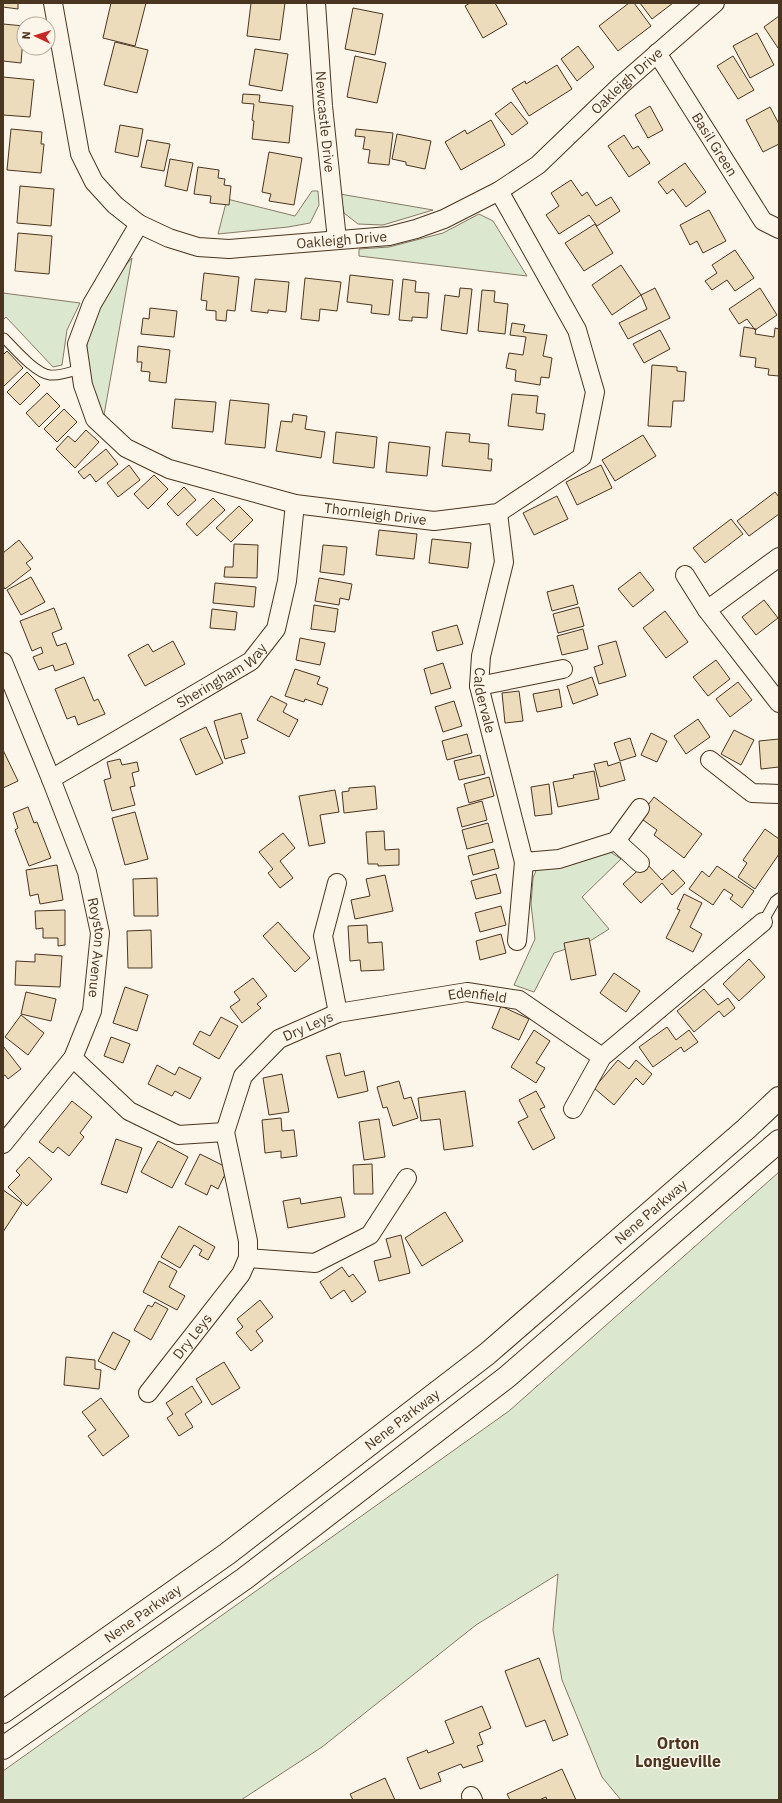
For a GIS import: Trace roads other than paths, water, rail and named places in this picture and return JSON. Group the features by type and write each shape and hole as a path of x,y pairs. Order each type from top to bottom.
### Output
{"highway":[{"name":"Nene Parkway","path":"3,1712 227,1554 487,1354 746,1129 779,1098"},
{"path":"3,1748 244,1579 507,1377 779,1141"}],"street":[{"name":"Oakleigh Drive","path":"53,3 80,154 94,182 115,205 139,224 169,238 198,247 222,249 389,236 416,229 444,219 500,191 538,165 621,85 715,3"},
{"name":"Newcastle Drive","path":"316,3 323,106 337,240"},
{"name":"Basil Green","path":"657,54 763,221 779,229"},
{"name":"Thornleigh Drive","path":"139,224 92,304 77,344 82,385 95,419 126,448 169,469 295,504 434,521 498,514 582,457 595,392 577,330 500,191"},
{"name":"Sheringham Way","path":"51,779 251,660 276,629 287,581 295,504"},
{"name":"Caldervale","path":"498,514 504,562 481,656 479,686 524,862 517,941"},
{"path":"707,610 779,557"},
{"path":"685,575 707,610 779,703"},
{"name":"Royston Avenue","path":"3,662 87,872 100,933 92,1011 73,1058 3,1144"},
{"path":"479,686 563,669"},
{"path":"710,760 752,793 779,794"},
{"path":"524,862 559,859 616,841 640,808"},
{"path":"616,841 640,863"},
{"name":"Dry Leys","path":"148,1393 241,1274 248,1258 248,1241 225,1132 243,1076 278,1039 338,1013 323,936 337,883"},
{"path":"573,1109 602,1057 763,922"},
{"name":"Edenfield","path":"338,1013 467,992 519,1000 602,1057"},
{"path":"73,1058 129,1112 178,1135 225,1132"},
{"path":"248,1258 315,1263 370,1235 407,1178"}],"lane":[{"path":"4,338 30,363 43,373 59,374 80,369"},
{"path":"763,922 775,901 779,898"}],"district":[{"name":"Orton Longueville","path":"678,1752"}]}
